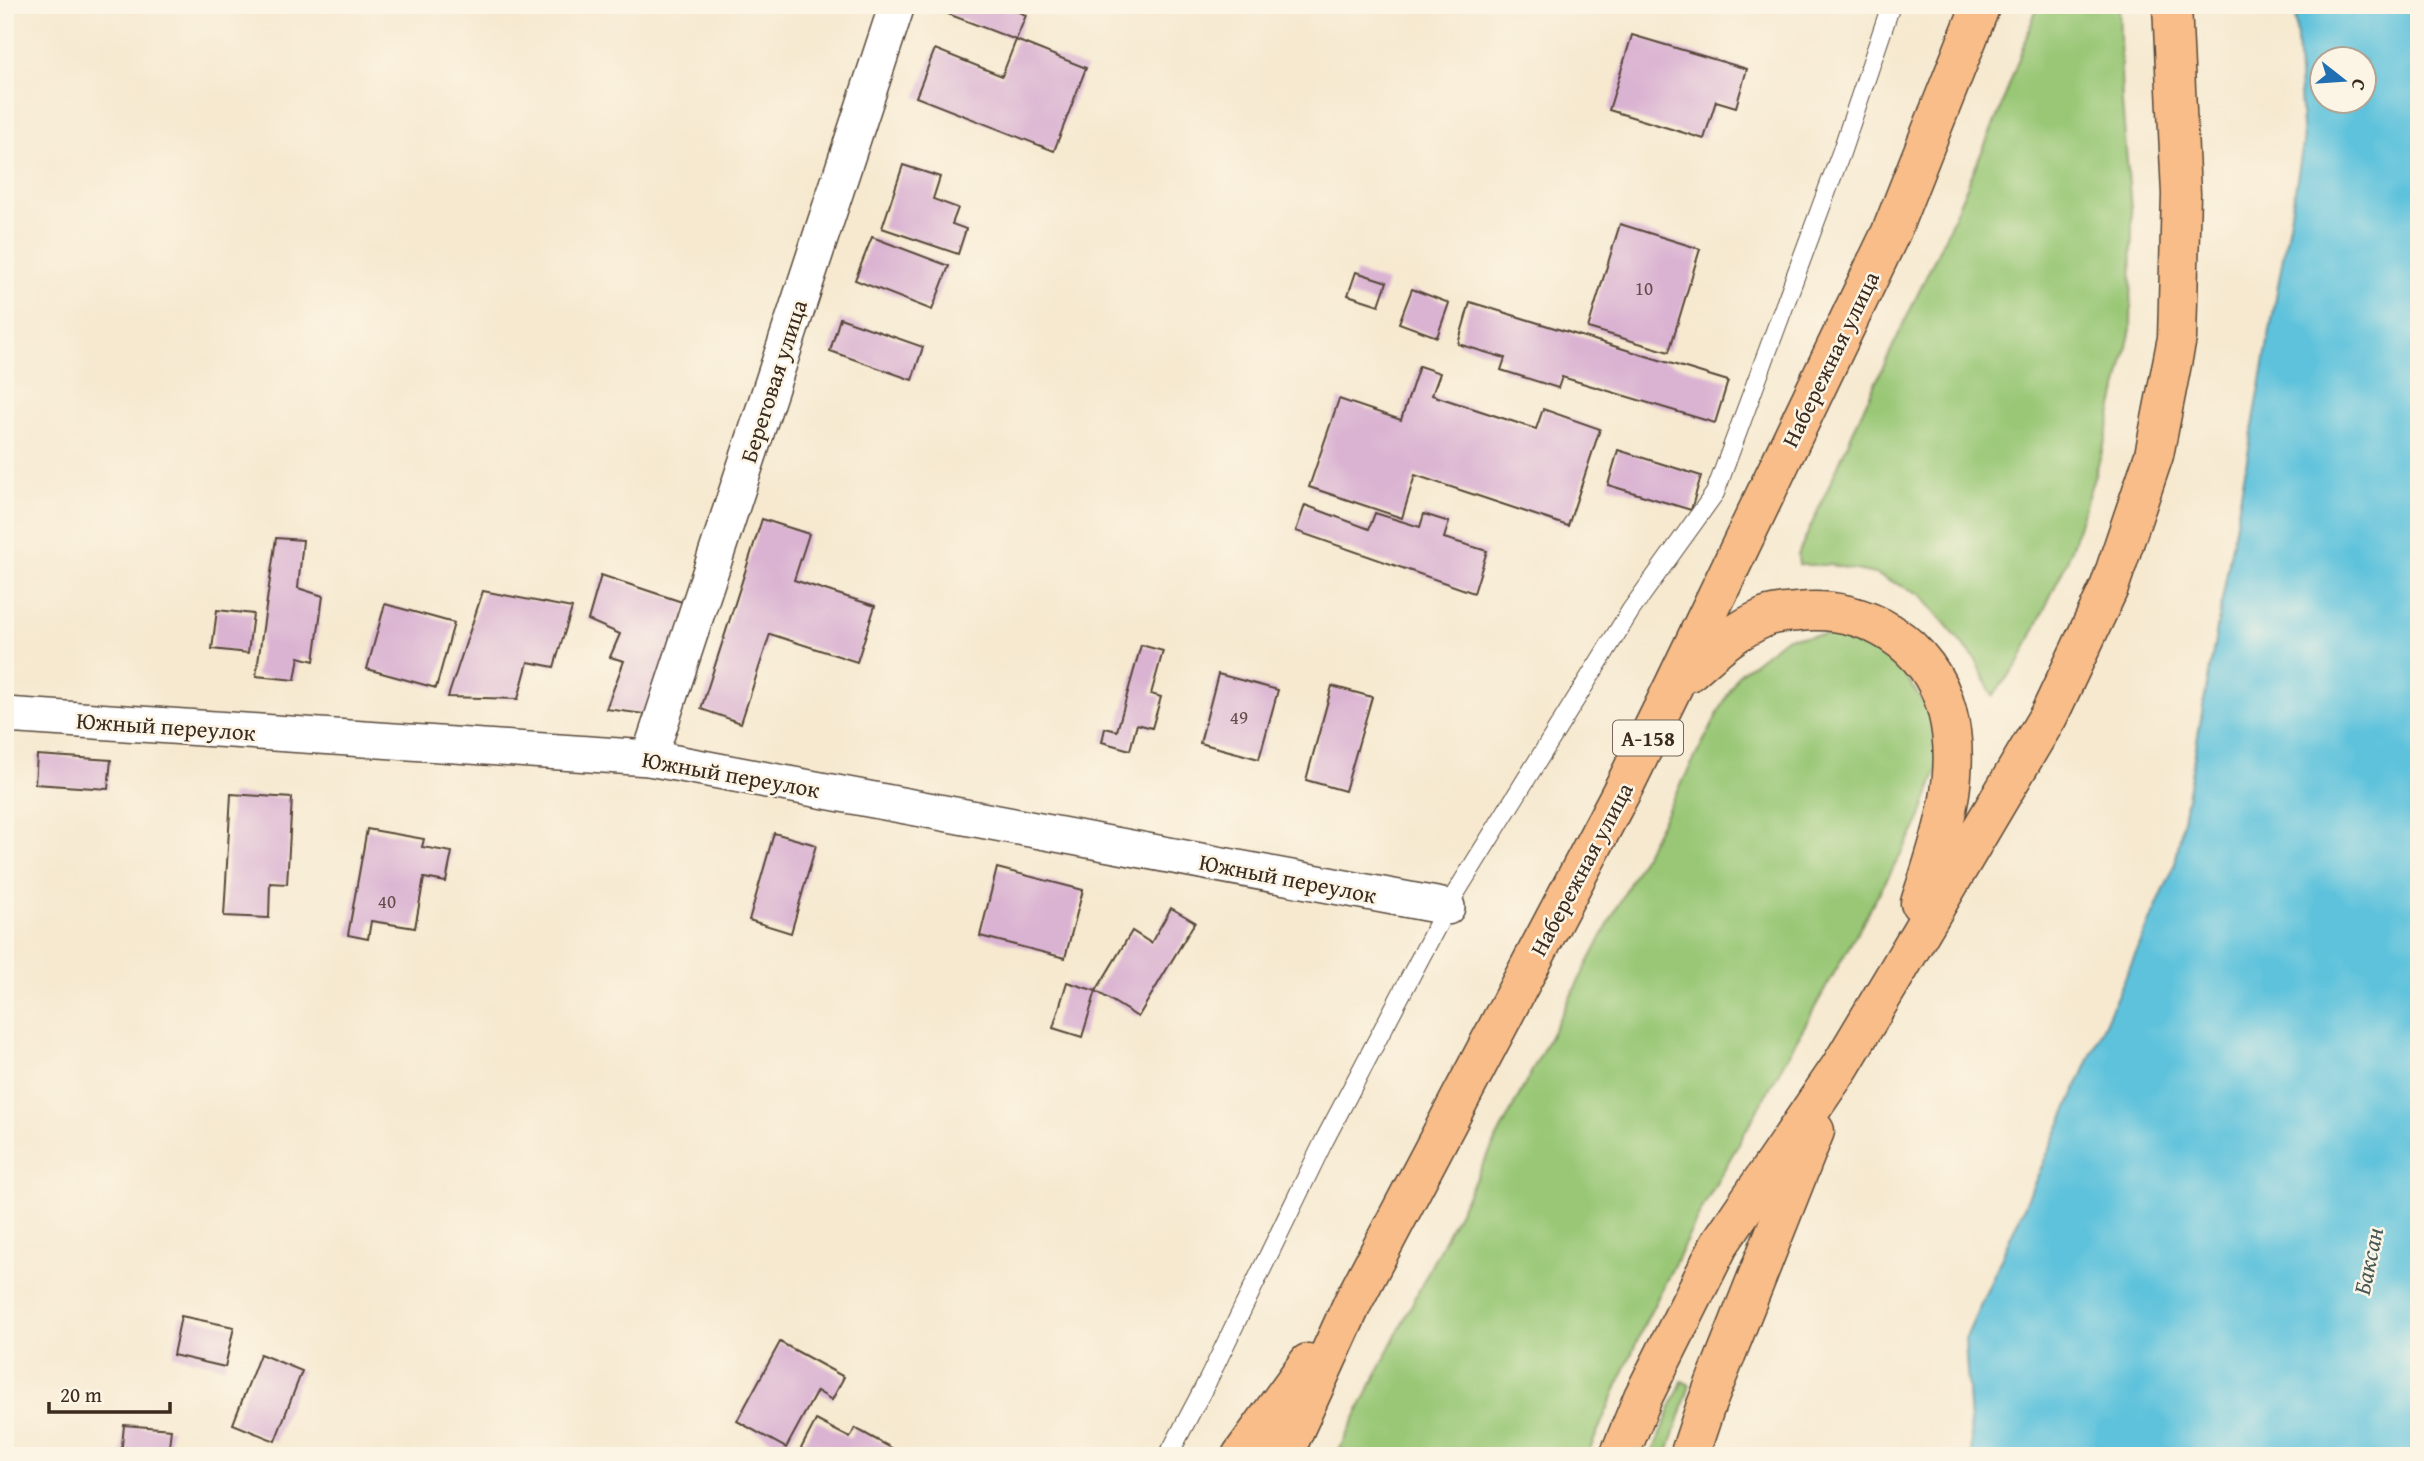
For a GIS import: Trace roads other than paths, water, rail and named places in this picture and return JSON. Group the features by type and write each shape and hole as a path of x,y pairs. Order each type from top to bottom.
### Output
{"main road":[{"name":"Набережная улица","path":"1283,1456 1353,1302 1621,793 1673,687 1891,232 1981,5"},
{"path":"1619,1456 1643,1397 1720,1243 1840,1067 1901,965 2049,715 2109,588 2154,455 2178,338 2180,194 2172,5"},
{"path":"1673,687 1728,636 1769,615 1814,610 1856,616 1896,635 1928,666 1947,710 1953,760 1948,815 1901,965"},
{"path":"1689,1456 1705,1408 1840,1067"},
{"path":"1241,1456 1353,1302"}],"street":[{"name":"Береговая улица","path":"649,758 897,5"},
{"name":"Южный переулок","path":"5,715 649,758 1447,907"}],"lane":[{"path":"1168,1456 1324,1142 1447,907 1631,610 1715,493 1841,153 1891,5"}],"water":[{"name":"Баксан","path":"2295,5 2419,5 2419,1456 1972,1456 1965,1340 2175,865 2303,145"}]}
